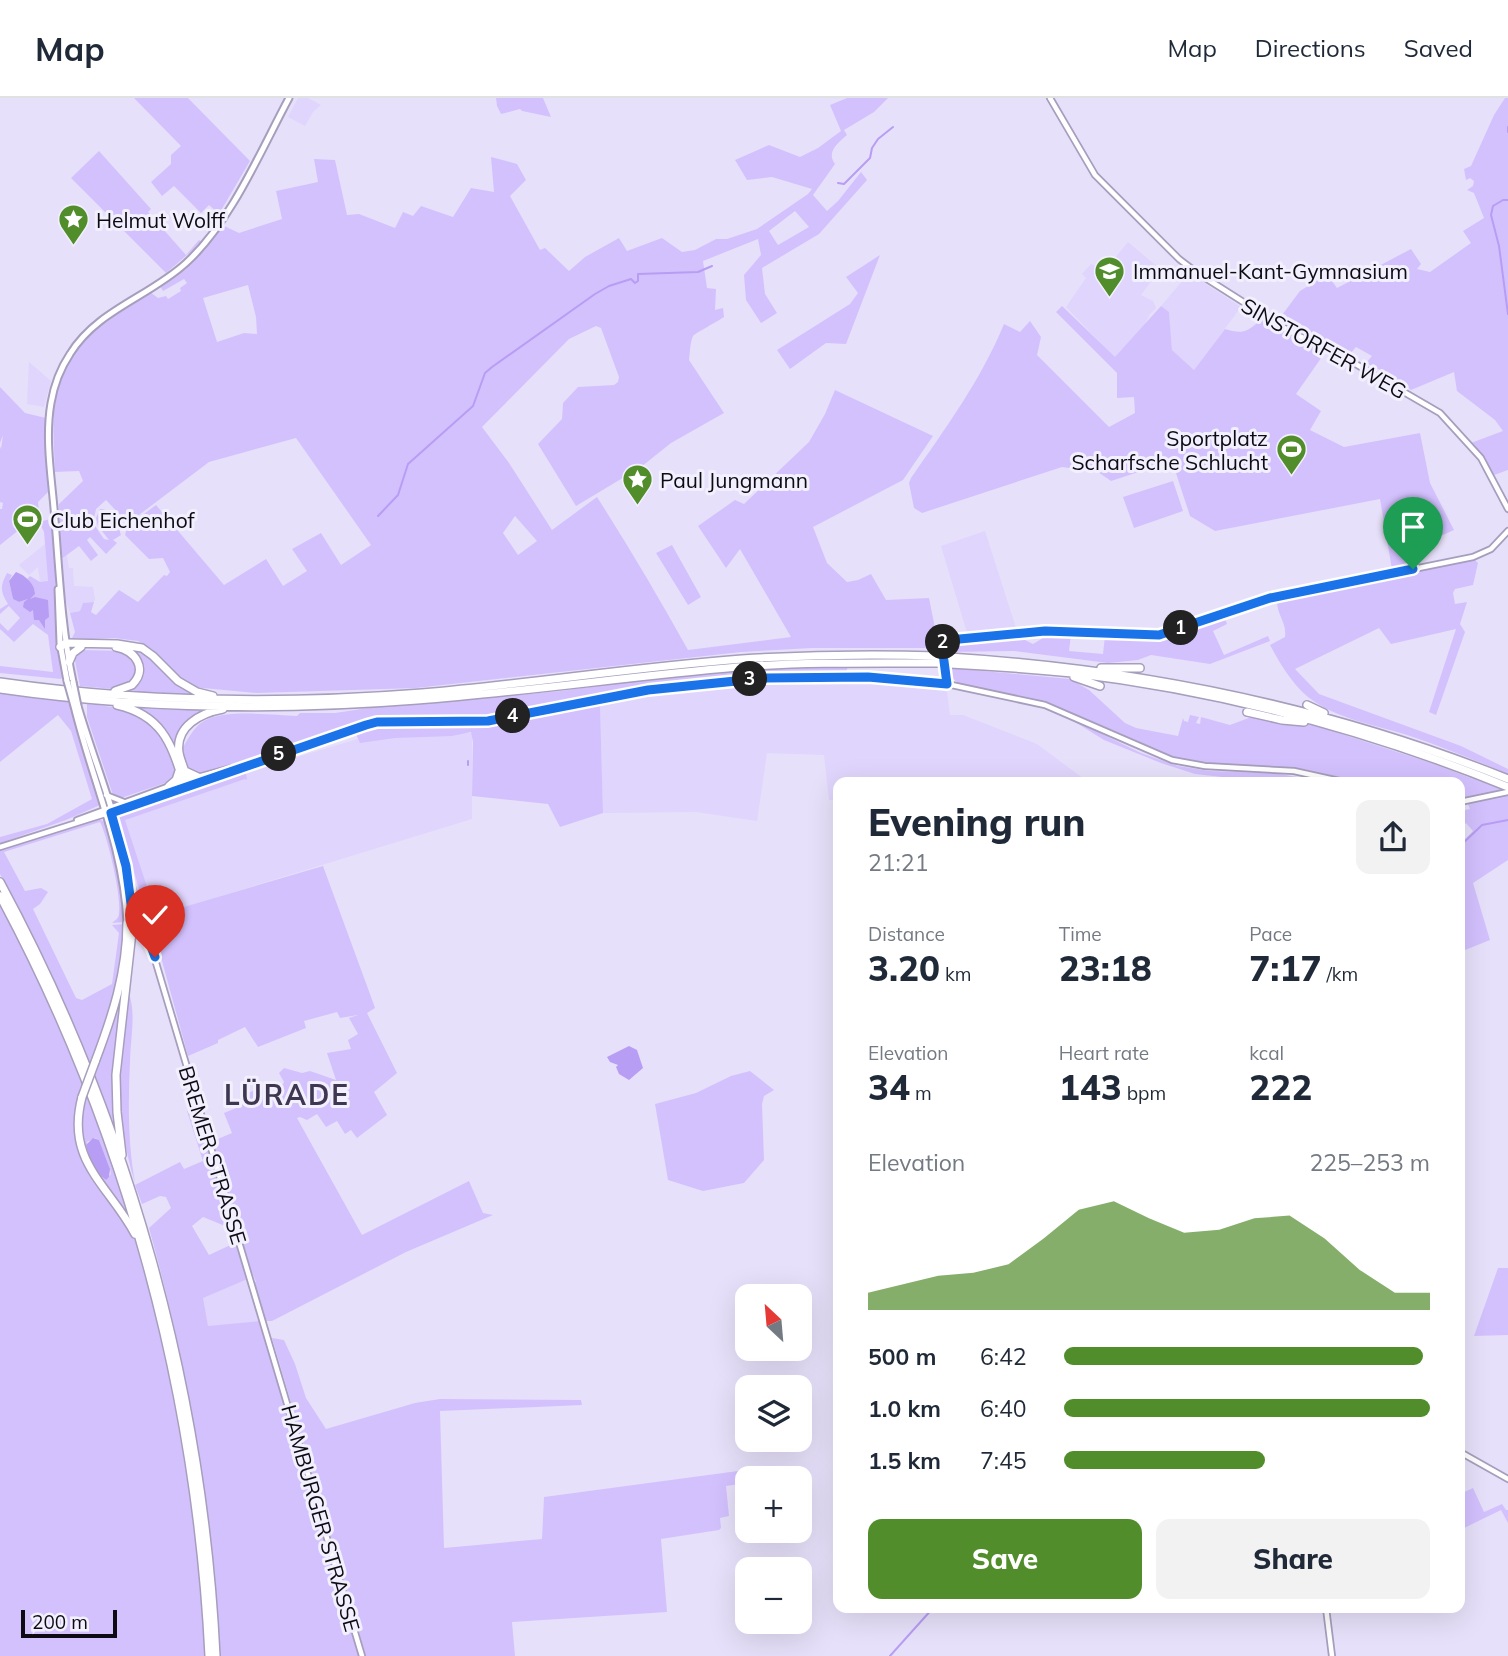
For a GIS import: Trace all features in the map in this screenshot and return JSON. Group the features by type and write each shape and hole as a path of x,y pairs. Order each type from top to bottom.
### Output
{"highway":[{"path":"64,646 117,644 142,648 186,686 197,692 231,700"},
{"path":"64,646 121,648 132,653 139,663 139,676 130,687 96,696"},
{"path":"69,662 73,653 81,647"},
{"path":"0,682 96,696 231,700 316,699 419,693 751,659 860,655 938,660"},
{"path":"0,689 244,706 331,705 415,700 740,667 949,660 1080,668 1140,668"},
{"path":"949,660 1056,672 1189,692 1329,725 1508,779"},
{"path":"1080,668 1211,689 1340,721 1414,744 1482,773 1508,790"},
{"path":"1056,672 1100,686"},
{"path":"96,696 151,720 168,740 186,783"},
{"path":"1307,705 1340,721"},
{"path":"169,786 182,771 179,747 181,736 189,724 208,713 244,706"},
{"path":"1247,712 1282,720 1329,725"},
{"path":"182,771 198,777"},
{"path":"0,882 43,966 72,1032 122,1163 156,1275 193,1439 210,1571 216,1656"},
{"path":"0,896 44,984 81,1069 113,1154 143,1251 167,1347 188,1462 197,1523 209,1656"},
{"path":"122,1163 116,1075 131,922"},
{"path":"131,922 119,990 82,1097 78,1127 84,1157 97,1182 126,1218 143,1251"}],"main road":[{"path":"145,929 131,922 107,811 70,682 58,607 59,565 49,420 53,395 62,367 80,339 92,327 114,310 169,277 194,255 229,207 289,98"},
{"name":"SINSTORFER WEG","path":"1050,98 1095,175 1179,259 1213,284 1289,331 1347,359 1440,413 1480,458 1508,509"},
{"path":"947,684 942,646 946,640 1045,631 1159,635 1270,598 1473,557 1492,549 1508,531"},
{"path":"64,646 69,662 70,682"},
{"path":"0,848 186,783 377,722 488,721 636,692 726,680 845,676 947,684 1045,705 1172,760 1205,766 1294,771 1321,777"},
{"path":"76,706 105,795 107,811"},
{"path":"107,811 169,786 245,766"},
{"path":"1465,801 1508,790"},
{"path":"105,795 125,802"},
{"path":"132,933 145,929"},
{"name":"BREMER STRASSE","path":"145,929 281,1379"},
{"name":"HAMBURGER STRASSE","path":"281,1379 362,1656"},
{"path":"1465,1455 1508,1479"},
{"path":"1327,1613 1332,1656"}],"shaded area":[{"path":"134,98 188,98 250,161 219,214 209,205 201,213 174,186 162,196 151,182 171,164 171,155 181,146"},
{"path":"298,98 308,98 321,105 313,112 305,126 288,117"},
{"path":"496,98 543,98 551,117 520,109 501,114"},
{"path":"847,98 888,98 874,112 844,130 847,135 832,152 835,164 813,195 827,211 861,172 867,180 819,234 762,268 765,294 777,313 761,323 746,300 744,275 761,255 758,239 703,261 707,288 716,289 715,310 723,308 724,317 693,336 689,360 724,413 671,443 641,467 576,506 538,444 562,419 563,403 578,387 614,385 618,382 619,377 601,328 596,326 569,339 482,427 552,530 597,497 688,650 791,637 740,549 726,568 698,526 735,500 744,504 809,442 835,390 933,436 903,480 813,527 827,563 847,582 871,574 886,600 929,598 939,648 812,648 741,652 416,688 257,693 192,687 180,679 152,649 138,641 114,638 71,640 75,632 70,613 80,611 83,603 94,602 91,612 96,615 119,590 138,602 170,572 163,558 149,559 125,535 129,521 106,500 96,509 93,523 104,539 109,540 98,526 96,518 100,509 109,512 115,518 121,535 113,540 117,543 106,554 90,537 87,540 98,555 91,561 79,546 60,560 59,504 83,481 79,471 55,472 54,410 60,375 76,349 111,317 150,292 158,298 166,296 168,299 181,291 180,288 187,283 184,279 163,291 160,286 186,269 222,225 239,233 282,219 276,191 318,182 314,159 335,160 347,215 359,214 395,228 403,212 413,216 421,206 453,217 471,188 494,192 491,157 517,164 526,180 510,196 540,250 545,248 569,271 585,257 619,238 627,251 662,238 682,252 695,250 716,239 727,239 757,229 812,189 772,177 747,180 735,160 769,145 800,157 818,148 841,131 830,105","holes":["795,211 809,227 778,245 769,231","248,285 257,334 244,333 217,342 203,298","296,438 371,545 341,565 321,533 292,549 307,571 283,586 266,559 224,585 156,505 131,521 209,462","515,516 537,541 518,555 503,533"]},
{"path":"1505,98 1508,98 1508,470 1494,475 1471,443 1503,431 1495,420 1457,391 1454,372 1411,390 1394,377 1366,363 1372,356 1356,347 1350,354 1289,324 1282,315 1300,291 1327,274 1337,288 1411,249 1421,264 1417,269 1430,272 1471,243 1463,231 1484,218 1474,193 1467,190 1473,186 1474,181 1470,178 1466,180 1464,169 1471,166 1494,115"},
{"path":"99,151 151,209 148,212 186,255 199,240 202,242 166,273 71,178"},
{"name":"Immanuel-Kant-Gymnasium","path":"1128,242 1160,269 1141,295 1153,301 1156,308 1142,329 1115,358 1066,307 1086,278 1082,274 1091,264 1105,270"},
{"path":"880,255 846,344 826,343 790,369 777,350 850,304 858,293 846,277"},
{"path":"1189,273 1241,307 1194,370 1172,350 1169,313 1161,306"},
{"path":"1062,306 1115,357 1161,306 1169,312 1172,350 1194,370 1225,329 1242,332 1257,323 1248,318 1252,313 1286,334 1326,351 1296,394 1321,411 1310,430 1344,447 1420,433 1430,483 1454,530 1434,539 1413,560 1414,571 1475,560 1478,563 1473,585 1455,589 1453,593 1455,604 1467,602 1460,624 1465,632 1436,715 1429,712 1456,629 1391,644 1379,628 1295,669 1319,694 1461,746 1508,769 1508,774 1425,741 1345,717 1319,705 1297,686 1270,645 1285,637 1277,598 1393,575 1380,499 1215,531 1190,516 1172,461 1111,481 1098,472 1062,467 922,513 914,508 909,483 911,478 973,384 1004,324 1020,332 1030,321 1041,337 1037,355 1109,427 1135,413 1134,397 1117,398 1117,373 1056,312"},
{"path":"29,362 51,381 44,407 27,404"},
{"path":"0,387 25,413 46,418 49,491 38,502 39,514 0,545 0,509 3,503 0,502 0,446 1,449 3,435 0,443"},
{"path":"1173,481 1183,511 1134,528 1123,497"},
{"path":"50,519 55,537 55,614 63,676 61,679 0,673 0,666 53,672 48,635 33,624 14,642 0,629 0,623 8,631 20,618 9,606 0,614 0,609 8,604 2,588 7,573 12,575 9,581 13,599 19,602 30,598 35,591 27,579 30,576 40,582 48,581 44,532 39,522"},
{"path":"985,531 1017,631 968,636 941,546"},
{"path":"45,544 48,584 40,582 38,567 29,575 19,565"},
{"path":"672,545 701,597 688,605 656,553"},
{"path":"67,555 69,568 73,568 74,586 93,587 95,599 94,602 83,603 80,611 70,613 65,598 61,559"},
{"path":"16,572 31,583 35,594 30,599 35,597 48,600 49,617 45,620 45,629 39,620 34,620 33,610 30,612 23,607 28,599 19,602 13,599 9,581"},
{"path":"1220,617 1221,620 1225,619 1227,624 1213,631 1224,655 1268,636 1270,641 1210,664 1151,655 1138,660 1108,663 1014,651 947,652 947,647 952,642 1024,636 1025,640 1033,644 1048,635 1071,635 1069,651 1103,654 1105,636 1153,638"},
{"path":"129,647 142,651 201,695 127,691 135,687 143,670 139,657"},
{"path":"80,650 126,651 138,666 133,682 113,689 80,686 74,656"},
{"path":"848,666 846,673 704,679 629,690 471,720 372,720 198,775 187,770 181,750 200,724 224,715 297,716 300,713 335,713 561,691 636,680 800,667"},
{"path":"952,668 1070,679 1089,690 1125,723 1136,728 1178,736 1183,718 1188,722 1190,715 1199,717 1196,723 1200,724 1201,717 1230,725 1254,716 1314,725 1431,763 1508,792 1508,860 1473,883 1490,940 1465,950 1465,839 1473,831 1465,824 1465,810 1470,809 1465,799 1465,777 1334,777 1303,769 1205,763 1168,756 1057,707 958,683 951,677"},
{"path":"829,679 941,687 947,692 950,715 963,715 1037,744 1081,777 833,777 833,800 829,800 824,755 767,753 757,821 696,812 603,813 600,704 689,688 750,681"},
{"path":"0,693 69,702 100,805 0,843 0,837 47,824 92,799 71,731 58,715 0,762"},
{"path":"87,704 134,714 155,729 164,740 176,772 171,781 114,798 87,717"},
{"path":"600,704 603,813 560,827 548,804 472,796 471,732 452,736 395,738 360,743 355,732 390,725 479,727"},
{"path":"128,705 212,709 187,722 179,758 170,739"},
{"path":"1067,717 1141,753 1178,766 1297,777 1222,777 1195,774 1104,740"},
{"path":"381,732 472,733 472,819 146,919 118,816 120,813 255,766 257,769"},
{"path":"243,770 247,780 125,820 152,902 154,912 144,915 148,928 135,914 116,815 144,914 118,816 120,813"},
{"path":"99,819 105,822 115,859 125,922 112,923 119,915 118,896 110,854 100,822 4,852 25,891 41,888 48,892 33,909 76,998 82,1000 112,984 119,933 112,925 125,924 117,1139 49,968 0,874 0,850"},
{"path":"323,866 375,1008 367,1013 397,1073 374,1092 387,1115 357,1138 351,1130 345,1134 337,1121 326,1127 317,1114 307,1120 297,1118 362,1235 469,1181 483,1213 493,1215 406,1252 272,1321 265,1321 253,1282 256,1282 213,1141 232,1133 224,1113 241,1106 239,1099 259,1087 280,1103 276,1095 284,1082 279,1073 284,1068 302,1073 310,1071 336,1080 327,1053 351,1049 348,1040 358,1034 349,1018 358,1015 340,1018 337,1012 304,1021 306,1028 258,1047 245,1027 188,1056 150,917"},
{"path":"0,904 72,1059 129,1217 102,1185 83,1149 80,1095 82,1159 92,1180 131,1231 162,1346 190,1499 206,1656 0,1656","holes":["95,1138 99,1140 111,1174 106,1180 93,1166 87,1142"]},
{"path":"128,991 133,1017 129,1123 135,1183 123,1133 120,1088"},
{"path":"629,1046 637,1050 643,1068 629,1080 619,1074 616,1067 618,1065 610,1062 607,1057"},
{"path":"750,1071 774,1090 764,1096 762,1104 764,1160 744,1183 703,1191 668,1180 655,1104 696,1093 731,1076"},
{"path":"187,1111 197,1113 235,1227 230,1228 203,1217 192,1226 209,1255 239,1241 250,1278 203,1298 208,1326 260,1321 340,1594 340,1619 342,1621 345,1614 347,1616 360,1656 218,1656 209,1539 198,1448 177,1338 149,1228 171,1208 166,1197 160,1196 142,1204 135,1185 180,1162 184,1169 203,1161"},
{"path":"93,1138 99,1140 110,1169 106,1180 96,1169 87,1150 86,1145"},
{"path":"1498,1268 1508,1268 1508,1335 1474,1336"},
{"path":"250,1278 260,1321 208,1327 202,1298"},
{"path":"272,1338 284,1340 306,1398 326,1429 415,1403 440,1399 581,1400 582,1405 440,1411 444,1548 542,1539 544,1497 735,1471 735,1485 726,1486 729,1516 720,1518 719,1530 661,1539 667,1612 512,1622 515,1656 366,1656"},
{"path":"1473,1488 1484,1512 1502,1504 1508,1510 1508,1523 1501,1510 1465,1528 1465,1492"}],"waterway":[{"path":"838,183 844,184 870,158 878,139 893,127"},
{"path":"1508,127 1508,132"},
{"path":"1508,200 1493,206 1491,215 1499,246 1508,314"},
{"path":"378,516 398,495 408,464 473,406 485,373 492,367 609,286 631,279 635,283 638,281 638,274 698,272 712,266"},
{"path":"1465,841 1482,825 1508,820"},
{"path":"890,1656 929,1613"}],"place":[{"name":"Helmut Wolff","path":"73,247"},
{"name":"Immanuel-Kant-Gymnasium","path":"1110,298"},
{"name":"Sportplatz Scharfsche Schlucht","path":"1291,477"},
{"name":"Paul Jungmann","path":"637,507"},
{"name":"Club Eichenhof","path":"27,547"}],"district":[{"name":"LÜRADE","path":"287,1094"}],"route":[{"path":"155,957 146,930 140,921 133,919 126,866 111,813 366,725 377,722 488,721 636,692 726,680 822,676 947,684 942,646 949,640 1045,631 1159,635 1270,598 1413,569"}]}
